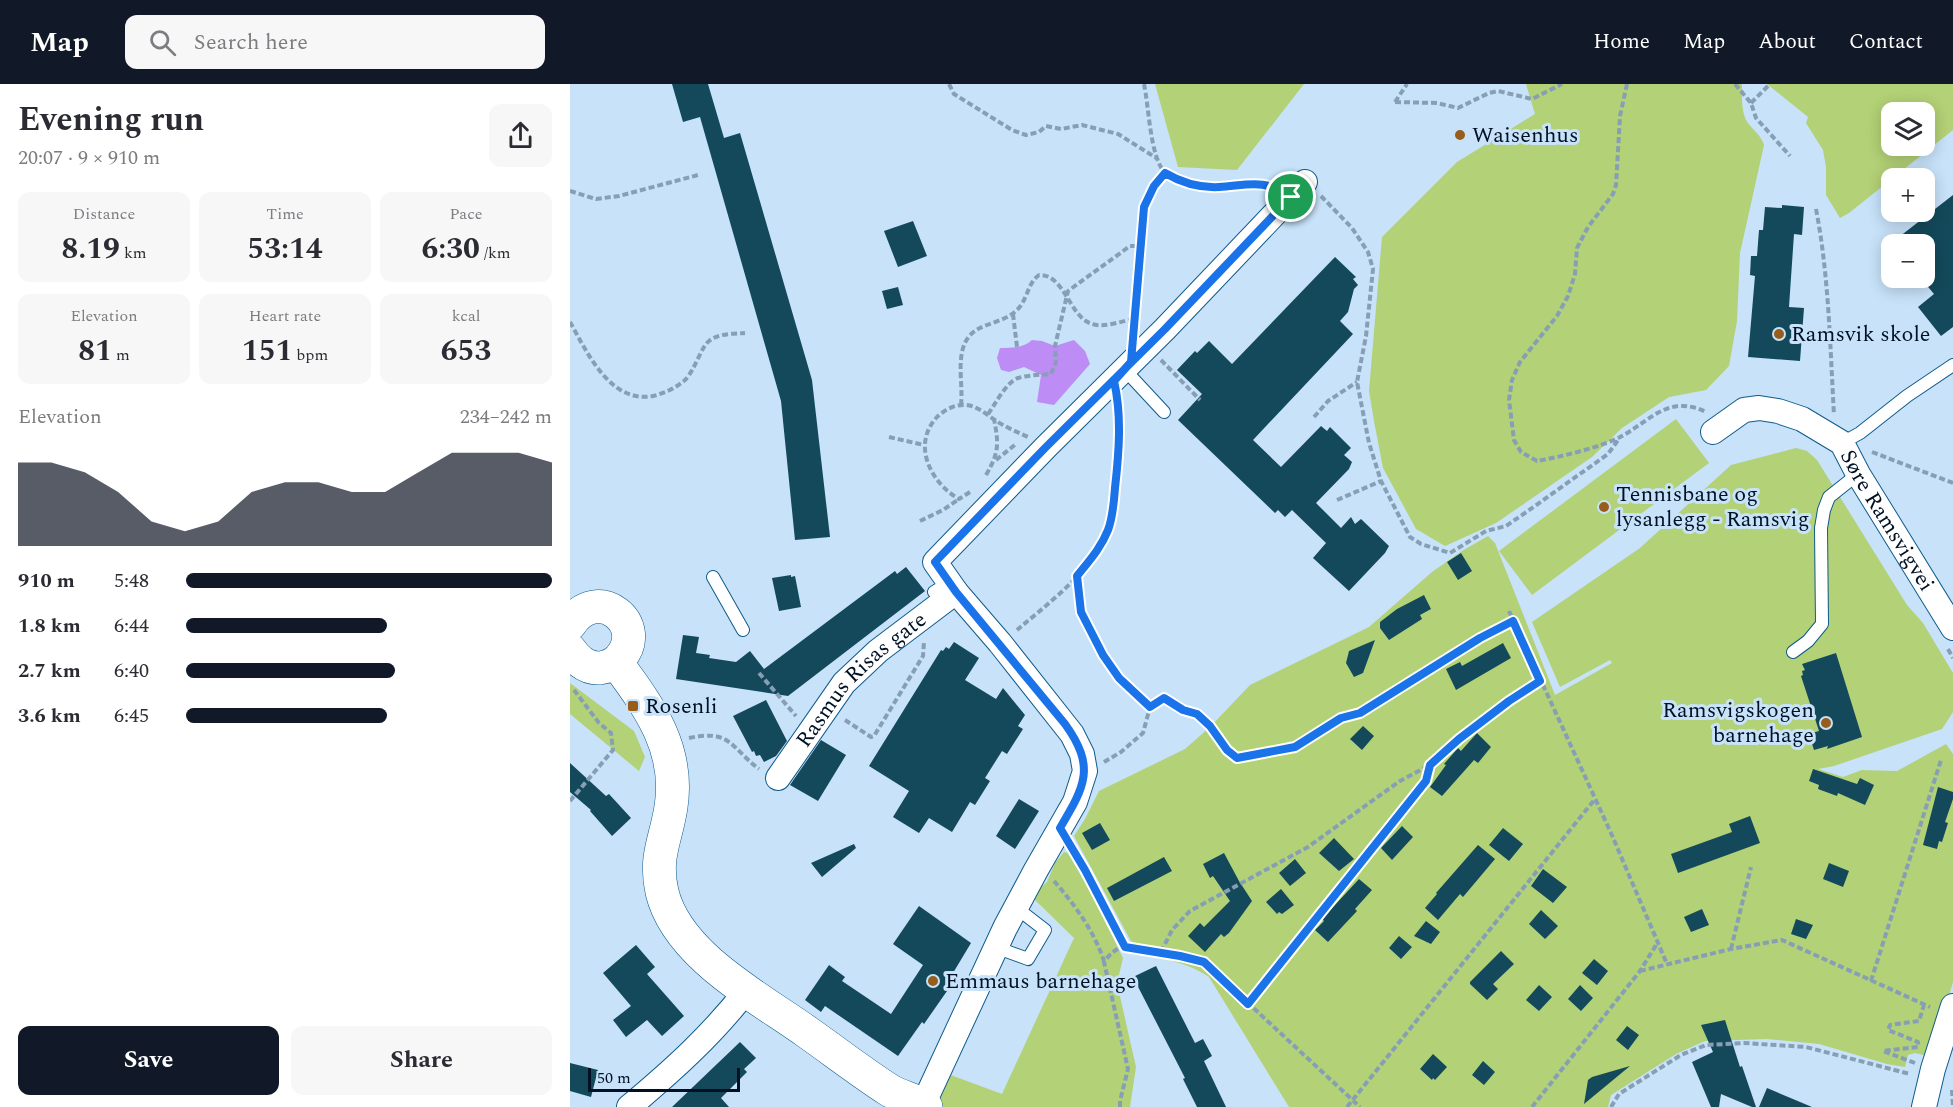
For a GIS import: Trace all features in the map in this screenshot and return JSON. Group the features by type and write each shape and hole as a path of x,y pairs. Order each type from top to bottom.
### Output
{"street":[{"path":"591,659 649,707 666,744 674,787 661,842 658,866 662,894 671,914 692,944 723,975 891,1091 924,1106 995,947 1075,802 1085,771 1082,754 1065,724 1000,643 946,589 935,562 1036,442 1129,364 1298,189"},
{"name":"Søre Ramsvigvei","path":"1720,427 1744,410 1760,408 1779,411 1802,419 1834,438 1953,628"},
{"name":"Rasmus Risas gate","path":"778,778 844,683 861,666 917,622 946,589"},
{"path":"570,624 578,613 591,607 609,608 621,616 627,627 629,640 625,652 591,659"},
{"path":"629,1107 684,1061 724,1020 746,991"},
{"path":"1924,1107 1951,1010"}],"lane":[{"path":"1129,364 1164,412"},
{"path":"1834,438 1860,433 1907,396 1953,365"},
{"path":"1793,652 1808,641 1822,624 1821,528 1829,496 1858,474"},
{"path":"713,578 743,630"},
{"path":"995,947 1028,959 1045,930 1023,913 1014,910"}],"path":[{"path":"949,84 954,94 1012,130 1026,135 1039,132 1046,126 1061,129 1082,125 1118,134 1158,159"},
{"path":"1144,84 1158,159 1165,173 1185,184 1216,187 1254,183 1298,189 1352,228 1368,252 1373,269 1370,307 1358,382 1369,443 1381,481 1410,537 1421,544 1450,553 1486,531 1506,526 1608,454 1621,436"},
{"path":"1407,84 1395,102 1437,103 1458,108 1498,91 1532,99 1562,84"},
{"path":"1627,84 1620,116 1618,172 1613,194 1588,227 1577,248 1575,274 1568,296 1557,316 1520,362 1512,380 1509,400 1514,440 1521,452 1537,461 1570,454 1621,436 1653,414 1686,405 1702,410 1720,427"},
{"path":"1736,84 1751,103 1756,118 1790,156"},
{"path":"1751,103 1770,84"},
{"path":"1000,643 1049,604 1077,576 1096,554 1109,528 1119,447 1118,398 1129,364 1144,207 1154,186 1165,173"},
{"path":"570,191 596,199 619,196 698,175"},
{"path":"1816,209 1822,245 1834,438 1953,483"},
{"path":"988,414 1011,381 1051,374 1056,362 1055,346 1068,291 1130,246 1140,246"},
{"path":"961,405 961,352 965,341 972,332 1013,314 1025,299 1030,283 1039,275 1047,277 1057,285 1077,313 1089,323 1095,325 1134,319"},
{"path":"1013,314 1017,347"},
{"path":"570,321 592,362 616,389 642,398 666,393 686,379 698,363 708,342 723,335 745,333"},
{"path":"1129,364 1200,400"},
{"path":"1314,417 1328,401 1358,382"},
{"path":"959,499 949,493 936,479 926,460 924,445 933,422 942,412 961,405 976,407 1036,442"},
{"path":"985,477 995,460 998,443 994,419"},
{"path":"889,437 924,445"},
{"path":"995,460 1036,442"},
{"path":"1337,500 1381,481"},
{"path":"920,521 973,490"},
{"path":"1077,576 1081,612 1103,655 1119,678 1150,707"},
{"path":"1509,611 1667,964"},
{"path":"1096,767 1121,752 1143,732 1150,707 1164,698 1183,710 1197,714 1210,726 1227,750 1237,758 1295,747 1341,718 1360,713 1480,638 1513,621"},
{"path":"828,708 867,735 874,736 923,657 925,646 923,634 917,622"},
{"path":"570,801 613,750 611,733 599,723 574,690 573,685 591,659"},
{"path":"759,673 791,711 805,723 810,732"},
{"path":"1161,952 1172,930 1190,910 1308,847 1400,782 1430,765 1459,739 1540,681"},
{"path":"683,739 707,734 726,739 757,768 778,778"},
{"path":"1871,981 1941,760"},
{"path":"1248,1004 1426,781 1430,765"},
{"path":"1347,1107 1595,799"},
{"path":"1060,828 1085,870 1125,947"},
{"path":"1731,949 1751,867"},
{"path":"1048,878 1059,886 1076,909 1098,943 1104,962 1128,1069 1120,1107"},
{"path":"1640,971 1731,949 1782,940 1924,1005 1951,1010"},
{"path":"1532,1107 1640,971 1658,942"},
{"path":"1104,962 1114,951 1125,947 1161,952 1204,962 1360,1107"},
{"path":"1924,1005 1919,1020 1890,1025 1888,1030 1918,1042 1918,1047 1883,1051 1933,1069"},
{"path":"1611,1107 1618,1094 1681,1055 1706,1045 1744,1043 1781,1045 1818,1050 1899,1072 1925,1074 1933,1069"}],"green space":[{"path":"1155,84 1304,84 1237,170 1178,167"},
{"path":"1526,84 1742,84 1744,116 1764,145 1740,253 1737,321 1729,366 1706,390 1669,397 1622,428 1592,457 1496,523 1445,546 1416,529 1383,468 1369,391 1382,237 1457,162 1535,114"},
{"path":"1767,84 1953,84 1953,130 1935,144 1935,102 1881,102 1881,156 1920,156 1905,168 1881,168 1881,187 1840,218 1826,195 1826,167 1823,150 1806,123 1808,117"},
{"name":"Tennisbane og lysanlegg - Ramsvig","path":"1676,419 1709,463 1532,595 1499,551"},
{"path":"1796,448 1807,451 1817,460 1907,605 1923,623 1953,673 1953,712 1942,729 1834,766 1818,769 1843,777 1862,770 1897,771 1946,744 1953,754 1953,982 1935,1044 1927,1056 1915,1053 1908,1055 1905,1067 1819,1044 1767,1039 1705,1041 1676,1054 1611,1095 1608,1107 1289,1107 1209,977 1184,964 1138,954 1074,836 1099,791 1185,749 1211,726 1250,685 1369,627 1432,572 1488,536 1495,543 1555,695 1612,663 1610,660 1560,687 1532,622 1640,548 1731,465"},
{"path":"570,683 634,731 645,757 639,771 570,714"},
{"path":"1064,852 1068,853 1090,891 1123,958 1117,983 1136,1067 1130,1107 939,1107 936,1104 948,1074 1002,1094 1074,938 1031,896 1047,882 1055,863"}],"shaded area":[{"path":"1032,340 1055,346 1074,340 1085,351 1090,364 1054,405 1037,402 1041,375 1024,367 1009,372 1001,370 997,358 1000,348 1021,346"}],"building":[{"path":"672,84 708,84 724,138 740,133 812,380 830,537 795,540 781,401 700,117 683,122"},
{"path":"1953,195 1953,327 1941,336 1918,307 1934,294 1929,288 1935,288 1935,234 1903,234 1918,222 1935,222 1935,209"},
{"path":"1782,205 1804,207 1802,235 1794,234 1789,307 1804,308 1800,361 1748,357 1755,276 1750,275 1751,256 1757,256 1759,230 1763,230 1765,207 1782,208"},
{"path":"913,221 927,256 898,267 884,231"},
{"path":"1335,257 1356,277 1353,279 1358,285 1354,289 1348,312 1340,321 1353,334 1253,440 1281,467 1321,426 1327,431 1330,427 1351,448 1344,455 1352,462 1349,469 1316,503 1341,528 1351,517 1355,524 1361,519 1389,546 1349,591 1313,558 1326,543 1292,510 1285,517 1278,510 1275,513 1178,420 1202,394 1177,370 1195,351 1197,353 1209,341 1232,364"},
{"path":"898,287 903,305 887,309 882,291"},
{"path":"1461,553 1472,571 1458,580 1447,562"},
{"path":"906,567 925,591 788,696 676,679 683,635 699,637 696,653 710,655 709,658 736,662 750,651 764,669 895,571 897,574"},
{"path":"791,575 791,577 795,576 801,607 779,611 772,578"},
{"path":"1424,595 1431,609 1420,615 1422,619 1389,640 1380,628 1380,622 1397,609"},
{"path":"1375,640 1363,673 1354,677 1346,663 1349,651"},
{"path":"954,642 979,658 965,680 996,699 1003,688 1025,715 1018,726 1023,729 1007,754 1002,751 985,778 990,781 975,805 970,802 952,832 929,818 919,833 893,817 909,791 869,766 941,650 943,651 946,647 949,649"},
{"path":"1503,643 1511,658 1456,690 1446,669 1460,662 1462,666"},
{"path":"1836,653 1862,737 1827,749 1828,746 1814,750 1809,734 1819,731 1801,676 1802,671 1805,670 1802,664"},
{"path":"766,700 787,741 776,756 764,762 760,755 756,756 754,751 752,752 733,716"},
{"path":"1363,726 1374,736 1362,750 1350,739"},
{"path":"1477,733 1491,747 1478,763 1474,760 1442,796 1430,787 1446,765 1444,764 1458,748 1461,751"},
{"path":"821,740 846,755 818,801 790,785"},
{"path":"570,763 606,796 609,794 631,818 612,836 591,810 570,792"},
{"path":"1813,769 1857,784 1860,778 1874,785 1865,805 1838,793 1837,796 1818,789 1819,785 1809,781"},
{"path":"1938,787 1953,792 1953,799 1945,822 1948,823 1942,842 1939,841 1937,849 1923,845"},
{"path":"1019,799 1039,811 1015,849 996,836"},
{"path":"1750,816 1760,843 1678,873 1671,854 1732,832 1729,824"},
{"path":"1100,823 1110,840 1092,850 1082,833"},
{"path":"1402,826 1413,837 1392,860 1381,848"},
{"path":"1503,828 1523,844 1509,861 1489,845"},
{"path":"1334,838 1354,859 1339,871 1319,853"},
{"path":"854,844 856,848 822,877 811,863"},
{"path":"1478,845 1495,859 1463,897 1460,894 1438,920 1425,908"},
{"path":"1224,853 1252,901 1229,933 1224,937 1221,934 1205,952 1188,936 1200,923 1204,927 1230,901 1213,876 1210,878 1203,864"},
{"path":"1164,857 1172,871 1114,901 1107,888"},
{"path":"1295,859 1306,873 1290,886 1279,873"},
{"path":"1829,863 1849,871 1843,887 1823,879"},
{"path":"1543,869 1567,887 1553,903 1531,886"},
{"path":"1359,879 1372,890 1355,909 1357,911 1328,942 1315,930 1324,921 1322,919"},
{"path":"1281,889 1294,905 1282,914 1279,912 1277,914 1266,902"},
{"name":"Emmaus barnehage","path":"919,906 971,943 950,978 954,981 898,1056 825,1006 821,1012 805,1000 829,965 845,977 842,981 891,1014 923,965 893,944"},
{"path":"1702,909 1709,925 1691,932 1684,917"},
{"path":"1541,910 1558,926 1545,939 1529,924"},
{"path":"1796,919 1813,925 1806,939 1791,934"},
{"path":"1426,921 1440,932 1431,944 1414,936"},
{"path":"1399,936 1412,947 1401,959 1389,948"},
{"path":"636,945 655,967 647,974 684,1016 662,1036 647,1020 626,1037 613,1020 631,1006 603,973"},
{"path":"1501,951 1514,964 1493,984 1498,989 1487,1000 1470,982"},
{"path":"1594,959 1608,971 1597,985 1582,973"},
{"path":"1156,966 1195,1043 1203,1039 1212,1056 1204,1061 1226,1107 1197,1107 1183,1079 1185,1078 1133,977"},
{"path":"1539,985 1552,997 1539,1011 1526,1000"},
{"path":"1580,985 1593,998 1581,1011 1568,999"},
{"path":"1725,1020 1756,1107 1721,1094 1719,1107 1711,1107 1692,1062 1713,1052 1701,1025"},
{"path":"1627,1026 1639,1035 1628,1050 1616,1040"},
{"path":"740,1042 756,1058 744,1069 747,1072 721,1098 729,1107 672,1107"},
{"path":"1433,1054 1447,1067 1435,1080 1420,1069"},
{"path":"1483,1061 1495,1072 1484,1085 1472,1075"},
{"path":"570,1063 598,1070 591,1097 570,1091"},
{"path":"1630,1066 1584,1104 1588,1080"},
{"path":"1767,1088 1812,1107 1759,1107"}],"place":[{"name":"Waisenhus","path":"1460,135"},
{"name":"Ramsvik skole","path":"1779,334"},
{"name":"Tennisbane og lysanlegg - Ramsvig","path":"1604,507"},
{"name":"Rosenli","path":"633,706"},
{"name":"Ramsvigskogen barnehage","path":"1826,723"},
{"name":"Emmaus barnehage","path":"933,981"}],"route":[{"path":"1291,197 1165,329 1146,346 1114,381 1046,447 935,562 956,592 1000,643 1079,745 1084,762 1083,780 1075,802 1060,828 1105,905 1125,947 1204,962 1248,1004 1426,781 1430,765 1459,739 1540,681 1513,621 1480,638 1360,713 1341,718 1295,747 1237,758 1227,750 1210,726 1197,714 1183,710 1164,698 1150,707 1119,678 1103,655 1081,612 1077,576 1096,554 1109,528 1114,501 1119,447 1118,398 1114,381 1131,362 1144,207 1154,186 1165,173 1185,184 1216,187 1254,183 1273,186 1291,197"}]}
